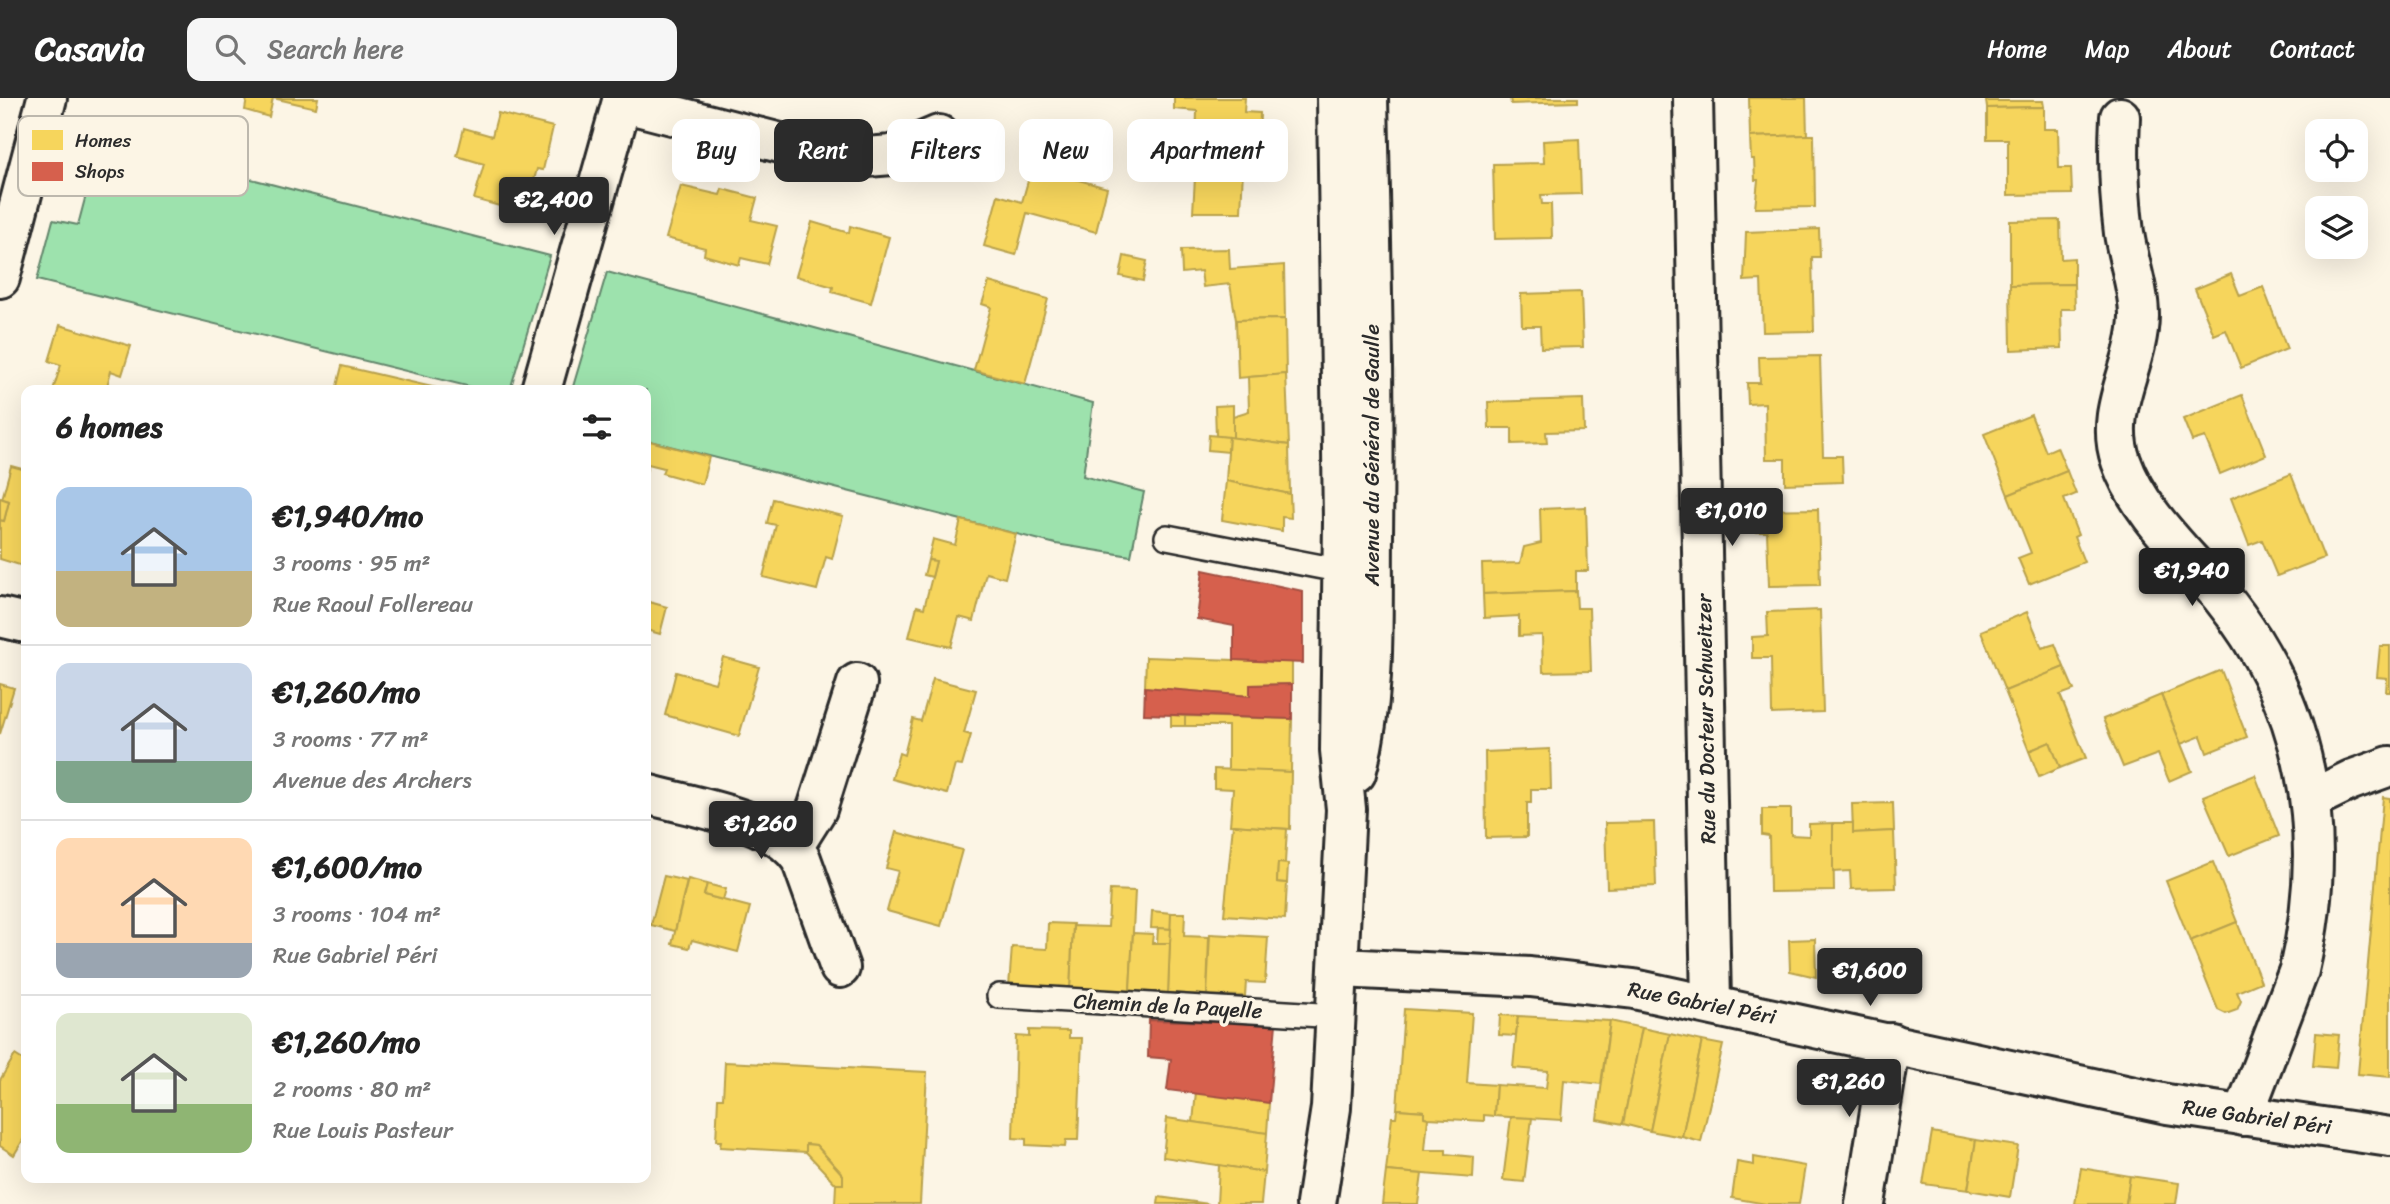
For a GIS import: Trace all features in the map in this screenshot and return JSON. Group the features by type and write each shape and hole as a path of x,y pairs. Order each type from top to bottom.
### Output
{"street":[{"path":"42,116 47,98"},
{"name":"Avenue du Général de Gaulle","path":"1337,98 1358,574"},
{"name":"Avenue du Général de Gaulle","path":"1316,1204 1331,1108 1340,968 1346,809 1340,750 1374,449 1368,98"},
{"name":"Rue du Docteur Schweitzer","path":"1693,98 1711,1003"},
{"path":"542,385 622,100 842,159 887,155"},
{"path":"2120,117 2120,200 2139,318 2115,415 2120,458 2141,500 2222,597 2273,674 2292,720 2310,800 2312,867 2305,944 2299,970 2244,1116"},
{"path":"0,278 21,196"},
{"path":"0,617 21,622"},
{"path":"793,848 817,809 857,683"},
{"path":"2310,800 2351,780 2390,766"},
{"path":"651,795 754,824 793,848 801,859 840,968"},
{"name":"Rue Gabriel Péri","path":"1340,968 1530,977 1634,989 1711,1003 2167,1104 2390,1137"},
{"path":"1866,1204 1891,1044"},
{"name":"Avenue du Général de Gaulle","path":"1331,1108 1339,1149 1344,1204"}],"lane":[{"path":"1167,537 1358,574"},
{"name":"Chemin de la Payelle","path":"999,996 1337,1016"}],"green space":[{"path":"248,178 550,256 511,385 463,385 37,280 53,220 78,225 86,196 248,196"},
{"path":"607,272 1093,403 1083,476 1144,492 1131,556 1056,544 651,441 651,385 573,385"}],"building: Homes":[{"path":"247,98 273,98 269,117 245,110"},
{"path":"273,98 318,98 316,108"},
{"path":"1174,98 1245,98 1244,112 1260,113 1260,119 1197,119 1197,111 1174,109"},
{"path":"1510,98 1578,98 1578,102 1511,104"},
{"path":"1749,98 1806,98 1807,135 1750,137"},
{"path":"1986,101 2043,101 2044,107 1987,108"},
{"path":"2044,107 2044,129 2058,129 2059,168 2071,168 2072,194 2008,195 2008,139 1987,139 1987,108"},
{"path":"498,113 553,127 543,170 537,169 525,213 474,199 484,164 457,156 464,128 492,136"},
{"path":"1814,135 1815,207 1755,208 1758,180 1755,180 1754,159 1751,159 1750,137"},
{"path":"1579,139 1581,194 1541,195 1542,204 1551,204 1552,238 1495,239 1493,164 1544,163 1543,141"},
{"path":"1028,182 1086,182 1107,188 1096,232 1027,213 1016,255 984,246 998,195 1022,202"},
{"path":"1195,182 1242,182 1241,212 1193,212"},
{"path":"681,186 720,195 722,189 757,198 751,220 777,226 767,264 741,258 739,265 704,255 705,248 666,238"},
{"path":"2060,220 2061,259 2074,258 2074,284 2010,285 2010,221"},
{"path":"812,222 849,233 850,226 889,237 871,303 832,292 833,287 796,276"},
{"path":"1819,229 1820,257 1812,257 1814,331 1763,332 1761,280 1744,281 1746,232"},
{"path":"1229,249 1230,269 1284,265 1285,319 1236,320 1230,284 1203,287 1201,271 1182,273 1181,250"},
{"path":"1124,256 1147,261 1143,281 1120,276"},
{"path":"2231,274 2240,296 2263,287 2287,349 2241,368 2226,330 2214,335 2195,289"},
{"path":"989,282 1048,299 1025,384 974,370 991,307 982,304"},
{"path":"2074,284 2075,309 2061,309 2062,348 2011,350 2010,285"},
{"path":"1581,292 1583,347 1541,348 1540,326 1522,326 1521,294"},
{"path":"1285,319 1286,374 1238,378 1236,320"},
{"path":"60,325 131,346 122,375 111,371 107,385 55,385 61,365 49,361"},
{"path":"1820,356 1823,456 1842,456 1843,482 1785,484 1785,459 1766,459 1765,403 1748,404 1747,383 1760,383 1759,357"},
{"path":"342,366 424,385 337,385"},
{"path":"1286,374 1289,445 1233,438 1233,416 1249,411 1248,377"},
{"path":"2242,395 2266,455 2220,474 2205,437 2192,441 2183,419"},
{"path":"1583,399 1584,431 1546,432 1547,443 1512,444 1512,428 1489,428 1488,402"},
{"path":"1233,405 1233,438 1216,436 1215,406"},
{"path":"2031,415 2046,452 2057,447 2067,471 2008,495 1984,434"},
{"path":"1209,435 1229,437 1228,452 1208,450"},
{"path":"1229,437 1289,445 1290,494 1226,481"},
{"path":"651,441 709,457 702,484 662,473 664,468 651,465"},
{"path":"11,466 21,469 21,565 0,559 0,520 4,521 9,501 2,499"},
{"path":"2067,471 2076,494 2064,499 2078,535 2074,537 2084,562 2029,584 2018,558 2031,553 2008,495"},
{"path":"2291,474 2324,558 2277,576 2262,540 2249,545 2231,498"},
{"path":"1226,481 1290,494 1291,518 1282,517 1282,531 1222,520"},
{"path":"0,498 9,501 4,521 0,520"},
{"path":"773,499 843,516 832,559 826,557 817,590 763,577 776,525 767,523"},
{"path":"1586,507 1588,571 1576,571 1576,591 1483,594 1482,564 1520,563 1524,547 1541,543 1540,509"},
{"path":"1818,509 1820,585 1769,586 1767,532 1750,532 1749,510"},
{"path":"961,520 1016,534 1005,578 986,573 974,621 959,617 951,647 909,637 917,606 924,608 936,561 928,560 933,539 955,545"},
{"path":"928,560 936,561 932,577 924,575"},
{"path":"1576,591 1577,608 1589,608 1591,671 1543,672 1542,635 1519,636 1519,616 1484,618 1483,594"},
{"path":"651,602 667,607 660,634 651,631"},
{"path":"1820,610 1823,712 1772,714 1771,658 1752,658 1752,637 1768,636 1767,612"},
{"path":"2027,612 2042,648 2055,644 2064,667 2005,691 1981,631"},
{"path":"2380,646 2390,646 2390,692 2386,692 2387,678 2377,677"},
{"path":"723,657 759,667 739,736 665,715 676,672 715,683"},
{"path":"1146,657 1292,662 1292,684 1250,685 1250,696 1145,687"},
{"path":"2064,667 2074,690 2060,695 2086,758 2060,768 2050,742 2029,751 2005,691"},
{"path":"2221,670 2247,737 2207,753 2201,736 2181,744 2161,695"},
{"path":"933,679 976,690 964,733 971,735 962,766 955,765 947,794 892,779 899,753 904,755 913,719 921,721"},
{"path":"0,684 14,688 0,734"},
{"path":"2161,695 2192,771 2169,781 2158,754 2123,767 2103,719"},
{"path":"1171,715 1185,716 1185,726 1171,726"},
{"path":"1185,716 1292,719 1291,772 1228,770 1228,726 1185,726"},
{"path":"2050,742 2060,768 2039,777 2029,751"},
{"path":"1550,749 1551,789 1531,789 1531,803 1527,803 1527,837 1486,838 1485,752"},
{"path":"1214,769 1291,772 1290,829 1230,825 1233,789 1214,788"},
{"path":"2255,775 2279,836 2229,856 2203,796"},
{"path":"2383,797 2390,798 2390,1077 2358,1074"},
{"path":"1893,803 1894,831 1853,833 1852,804"},
{"path":"1762,809 1791,809 1791,835 1809,836 1809,824 1833,823 1834,891 1770,892 1769,836 1762,835"},
{"path":"1654,822 1656,886 1607,888 1605,823"},
{"path":"1833,823 1853,823 1853,833 1894,831 1896,888 1851,889 1850,871 1833,872"},
{"path":"1233,825 1287,829 1285,863 1278,863 1277,882 1287,883 1285,919 1224,915"},
{"path":"896,832 962,850 941,926 887,911 898,871 886,868"},
{"path":"2213,862 2237,922 2190,941 2166,881"},
{"path":"1278,863 1288,864 1287,883 1277,882"},
{"path":"664,876 687,881 675,931 651,925"},
{"path":"688,879 707,884 704,895 750,907 738,952 692,940 689,948 672,944"},
{"path":"707,884 726,889 723,900 704,895"},
{"path":"1110,890 1135,891 1130,991 1070,988 1073,926 1108,927"},
{"path":"1152,911 1171,913 1171,929 1151,928"},
{"path":"1171,913 1185,913 1184,936 1209,937 1207,995 1168,993"},
{"path":"2237,922 2261,982 2237,992 2241,1001 2237,1010 2226,1014 2218,1010 2190,941"},
{"path":"1048,923 1073,924 1070,988 1009,986 1012,947 1047,949"},
{"path":"1158,928 1171,929 1170,943 1157,943"},
{"path":"1133,933 1153,934 1152,943 1170,943 1168,993 1130,991"},
{"path":"1210,934 1268,937 1265,983 1246,982 1245,996 1207,995"},
{"path":"1815,939 1816,977 1790,971 1789,940"},
{"path":"1404,1009 1472,1013 1467,1083 1496,1085 1494,1116 1484,1115 1484,1121 1428,1118 1424,1117 1424,1111 1397,1109"},
{"path":"1500,1015 1518,1016 1516,1036 1499,1035"},
{"path":"1518,1016 1610,1021 1601,1084 1564,1080 1561,1120 1494,1116 1496,1085 1546,1088 1548,1071 1513,1068"},
{"path":"1610,1021 1642,1028 1623,1124 1597,1119"},
{"path":"1642,1028 1670,1034 1650,1131 1623,1124"},
{"path":"1029,1030 1069,1031 1069,1038 1082,1038 1078,1140 1066,1140 1065,1147 1026,1145 1026,1139 1013,1138 1016,1036 1029,1037"},
{"path":"2316,1033 2339,1035 2336,1068 2313,1066"},
{"path":"1670,1034 1702,1041 1682,1137 1650,1131"},
{"path":"1702,1041 1723,1045 1701,1142 1682,1137"},
{"path":"15,1055 21,1059 21,1143 14,1155 0,1146 0,1080"},
{"path":"725,1062 927,1072 920,1204 835,1204 836,1184 843,1184 843,1175 816,1145 806,1144 806,1152 720,1147 721,1141 716,1141 718,1098 723,1098"},
{"path":"1196,1092 1269,1103 1267,1133 1193,1122"},
{"path":"1397,1109 1424,1111 1424,1117 1428,1118 1425,1150 1446,1150 1446,1154 1474,1157 1473,1178 1386,1171 1392,1117 1396,1117"},
{"path":"1511,1117 1532,1118 1524,1182 1503,1180"},
{"path":"1167,1118 1267,1133 1264,1172 1163,1157"},
{"path":"1932,1132 1976,1140 1968,1190 1923,1184"},
{"path":"1976,1140 2018,1146 2010,1197 1968,1190"},
{"path":"806,1144 816,1145 843,1175 843,1184 836,1184 806,1152"},
{"path":"1754,1157 1805,1166 1799,1204 1766,1204 1732,1198 1737,1162 1754,1165"},
{"path":"1219,1165 1264,1172 1261,1204 1217,1204"},
{"path":"2081,1168 2130,1176 2126,1204 2075,1204"},
{"path":"1386,1171 1422,1174 1418,1204 1382,1204"},
{"path":"2130,1176 2179,1183 2176,1204 2126,1204"},
{"path":"1159,1197 1209,1204 1158,1204"}],"building: Shops":[{"path":"1203,570 1303,591 1303,663 1234,660 1234,626 1197,619"},
{"path":"1292,684 1292,719 1144,714 1145,687 1250,696 1250,685"},
{"path":"1149,1020 1276,1024 1269,1103 1167,1090 1171,1059 1148,1057"}]}
